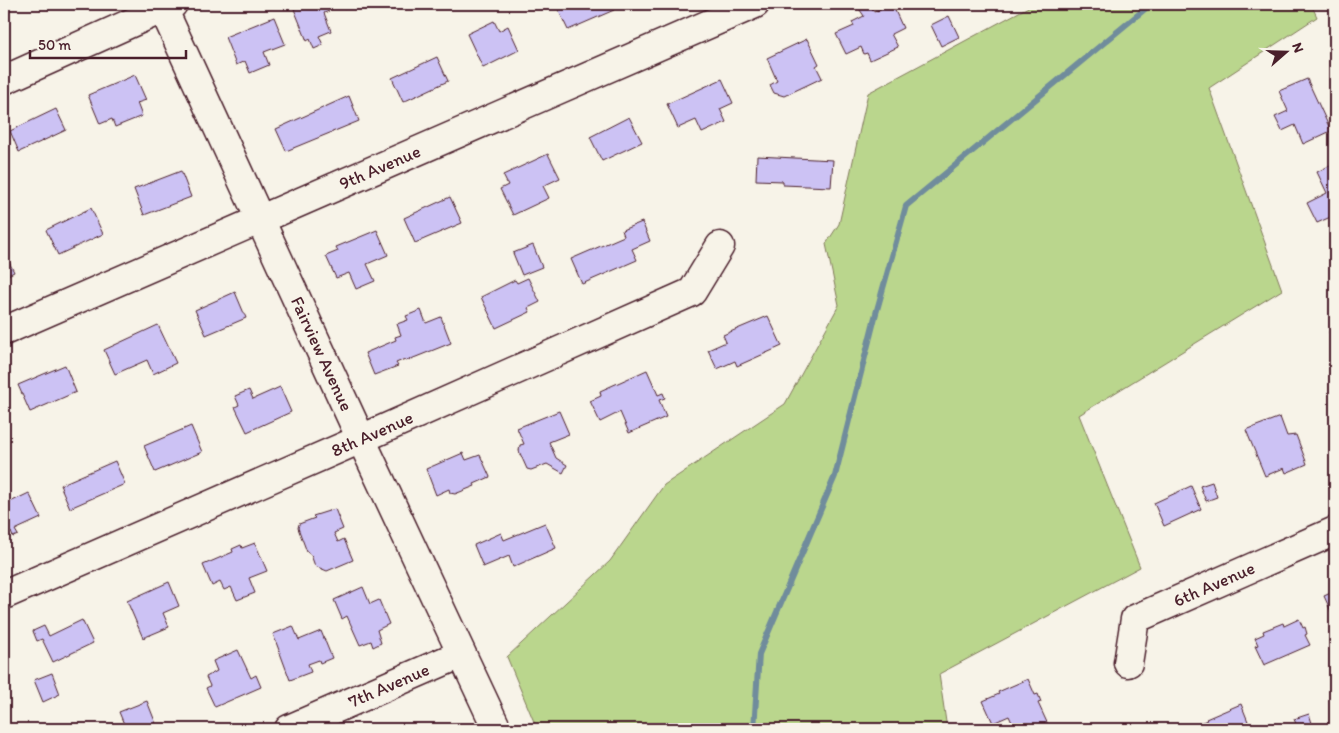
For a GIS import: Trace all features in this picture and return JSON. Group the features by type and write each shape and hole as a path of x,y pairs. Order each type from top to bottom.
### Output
{"street":[{"name":"9th Avenue","path":"4,331 755,4"},
{"name":"Fairview Avenue","path":"166,5 260,220 497,729"},
{"path":"4,80 166,5"},
{"name":"8th Avenue","path":"4,595 692,292 720,246"},
{"name":"6th Avenue","path":"1128,663 1134,619 1335,531"},
{"name":"7th Avenue","path":"289,729 461,654"}],"green space":[{"path":"1034,4 1311,4 1317,17 1209,88 1282,290 1079,415 1140,567 939,674 947,729 537,729 507,657 610,561 664,485 785,404 839,305 826,244 839,224 868,93"}],"building":[{"path":"303,4 325,4 329,11 324,13 331,31 319,36 323,45 314,49 310,39 307,41 294,9"},
{"path":"341,4 357,4 344,9"},
{"path":"612,4 614,10 568,30 556,5"},
{"path":"865,4 872,8 874,12 892,4 903,28 891,34 898,47 870,60 867,53 864,54 861,47 846,54 836,34 854,26 852,22 864,16 858,7"},
{"path":"941,4 958,4 944,10"},
{"path":"949,16 959,37 941,46 931,25"},
{"path":"274,17 285,44 264,52 269,65 250,73 245,61 236,65 225,37"},
{"path":"494,21 499,31 508,26 519,50 483,68 467,34"},
{"path":"807,39 819,64 816,66 822,78 784,96 774,93 770,85 777,81 767,58"},
{"path":"437,57 448,81 403,102 392,78"},
{"path":"135,75 146,100 137,103 142,116 115,127 112,119 100,124 88,95"},
{"path":"722,79 733,103 720,109 726,122 702,133 696,120 678,128 667,104"},
{"path":"1307,79 1331,131 1303,144 1295,125 1282,131 1275,117 1288,111 1279,91"},
{"path":"349,96 359,121 286,151 276,129"},
{"path":"56,109 66,130 19,152 10,131"},
{"path":"629,117 642,142 602,161 590,137"},
{"path":"548,154 560,178 543,186 549,198 513,215 500,189 508,185 503,175"},
{"path":"757,156 833,160 831,187 783,185 783,181 756,180"},
{"path":"1335,163 1335,215 1317,223 1307,203 1327,193 1317,172"},
{"path":"181,171 191,197 144,215 134,189"},
{"path":"450,197 462,223 415,243 404,218"},
{"path":"91,208 103,234 58,255 46,230"},
{"path":"642,222 650,241 632,249 637,260 582,284 571,259 624,236 622,230"},
{"path":"377,230 388,255 367,264 375,281 356,289 349,273 336,278 326,256 338,251 336,247"},
{"path":"533,245 542,267 522,275 513,253"},
{"path":"4,252 14,272 4,277"},
{"path":"528,278 540,302 528,308 530,312 496,328 481,297 515,280 517,283"},
{"path":"235,292 246,318 206,335 195,310"},
{"path":"421,310 426,323 441,317 451,343 406,361 405,359 396,363 398,366 374,375 365,353 396,340 395,337 401,335 397,324 408,320 406,316"},
{"path":"768,316 782,346 737,366 735,361 717,369 708,350 726,342 723,335"},
{"path":"158,325 176,363 153,374 147,360 115,374 104,350"},
{"path":"1335,327 1335,338 1329,333 1330,329"},
{"path":"65,365 76,392 30,412 18,385"},
{"path":"647,370 658,395 663,393 665,398 659,400 666,417 629,433 620,412 600,422 590,401 601,396 600,391"},
{"path":"280,387 291,412 247,432 235,407 239,405 235,396 249,390 253,399"},
{"path":"559,411 569,434 549,442 556,458 567,465 563,473 547,464 531,470 527,469 519,451 520,445 524,444 517,428"},
{"path":"1280,417 1287,436 1296,435 1307,464 1286,473 1284,468 1265,476 1246,430"},
{"path":"191,426 202,452 155,472 144,446"},
{"path":"463,453 466,460 480,455 490,477 474,484 475,486 455,494 450,493 449,489 436,495 426,469"},
{"path":"115,461 125,484 70,508 60,485"},
{"path":"1212,482 1217,497 1206,501 1200,486"},
{"path":"1191,486 1201,509 1164,526 1154,503"},
{"path":"29,493 41,518 15,530 18,535 13,537 11,532 4,535 4,505"},
{"path":"335,509 343,529 334,533 338,542 344,539 353,560 327,571 315,566 311,555 307,552 298,528 299,524 315,518 313,516"},
{"path":"545,523 556,548 513,567 509,556 483,567 474,545 501,533 504,540"},
{"path":"255,543 267,571 249,578 255,593 237,600 231,587 224,590 220,582 212,586 203,565 233,552 232,549 241,545 242,548"},
{"path":"169,582 179,606 163,613 169,627 143,638 127,601"},
{"path":"363,587 370,604 379,600 389,624 377,630 381,643 373,647 371,641 360,645 347,616 342,619 334,600"},
{"path":"1335,591 1335,618 1334,618 1324,596"},
{"path":"1299,619 1303,628 1305,627 1307,634 1305,635 1310,645 1264,665 1255,646 1258,645 1255,638 1264,634 1263,631 1283,623 1284,626"},
{"path":"82,620 93,643 53,662 42,639 37,641 33,631 44,626 49,636"},
{"path":"293,626 299,640 321,631 332,658 320,663 319,660 308,664 311,672 290,680 273,634"},
{"path":"238,650 251,678 256,675 261,687 215,707 206,688 210,686 206,677 217,671 213,661"},
{"path":"52,673 60,694 43,702 34,680"},
{"path":"1028,679 1035,695 1038,694 1041,702 1038,703 1050,729 1015,729 1009,716 993,723 983,701"},
{"path":"147,701 158,729 126,729 119,712"},
{"path":"1241,704 1251,729 1186,729 1206,719"},
{"path":"1309,714 1314,729 1298,729 1294,719"}],"waterway":[{"path":"754,729 759,654 835,476 875,317 906,206 1151,4"}]}
